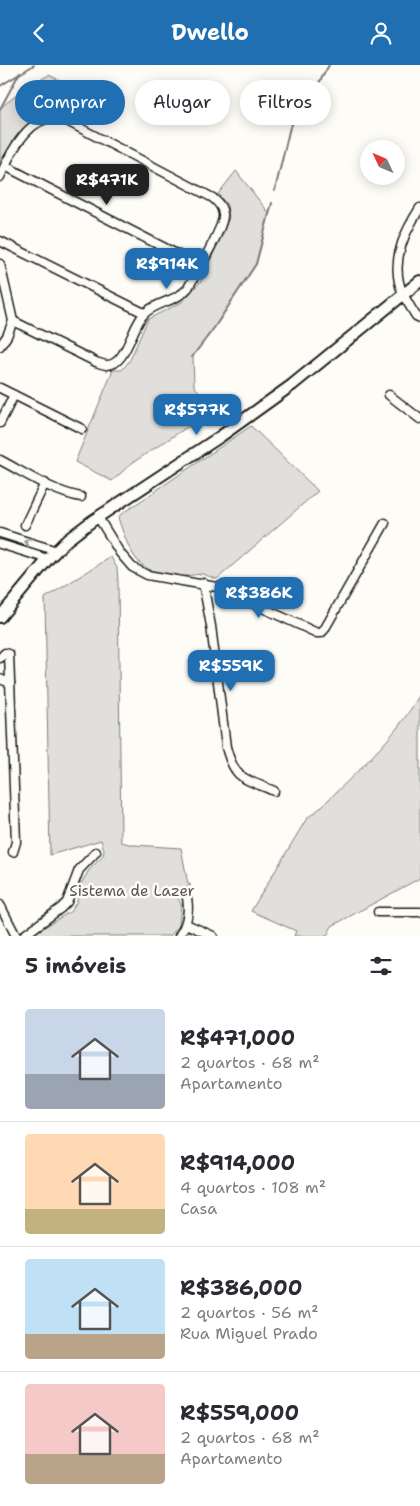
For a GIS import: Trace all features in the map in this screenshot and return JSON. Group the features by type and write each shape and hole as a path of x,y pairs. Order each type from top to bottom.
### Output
{"street":[{"path":"0,177 18,141 44,120 55,117 63,119 212,199 221,206 224,216 188,288 182,295 144,313 126,349 117,362 108,365 96,362 13,321"},
{"path":"5,166 200,266"},
{"path":"420,209 404,236 400,250 398,270 398,282 403,294 416,316 420,318"},
{"path":"0,241 144,313"},
{"path":"0,264 13,321 7,336 0,345"},
{"path":"0,617 48,559 98,517 292,385 420,281"},
{"path":"0,388 82,429"},
{"path":"0,423 14,395"},
{"path":"389,395 420,419"},
{"path":"0,460 45,483 81,497"},
{"path":"25,525 45,483"},
{"path":"98,517 120,553 132,567 147,575 218,587 316,633 321,633 324,630 384,523"},
{"path":"0,533 56,551"},
{"path":"0,543 48,559"},
{"path":"203,583 212,626 226,747 231,765 238,775 274,791"},
{"path":"0,658 8,653 10,656 16,842 13,852"},
{"path":"0,679 10,683"},
{"path":"23,936 62,908 67,902 79,870 96,852"},
{"path":"178,936 186,924 189,903 186,893"},
{"path":"0,905 16,936"},
{"path":"378,912 420,912"},
{"path":"186,924 213,936"}],"green space":[{"path":"49,75 59,80 40,80"},
{"path":"15,96 15,125 27,125 17,135 0,162 0,108"},
{"path":"236,171 269,213 256,264 214,328 193,356 194,386 215,409 132,463 112,481 75,462 113,370 122,370 130,360 148,319 182,302 201,281 229,218 227,205 218,194"},
{"path":"251,426 318,491 217,579 202,574 182,576 165,574 144,567 137,560 127,542 118,518 120,515"},
{"name":"Sistema de Lazer","path":"111,557 117,568 118,581 121,842 134,845 181,848 188,884 191,885 177,896 181,904 179,926 170,936 30,936 71,911 77,901 81,884 89,870 103,856 104,850 101,840 50,855 45,598"},
{"path":"420,694 420,878 332,926 327,936 294,936 296,931 251,911 307,818 319,809 387,741"}],"waterway":[{"path":"0,86 34,65"},
{"path":"275,190 290,127 329,65"},
{"path":"0,109 20,72"},
{"path":"192,357 214,328 256,264 272,203"}]}
